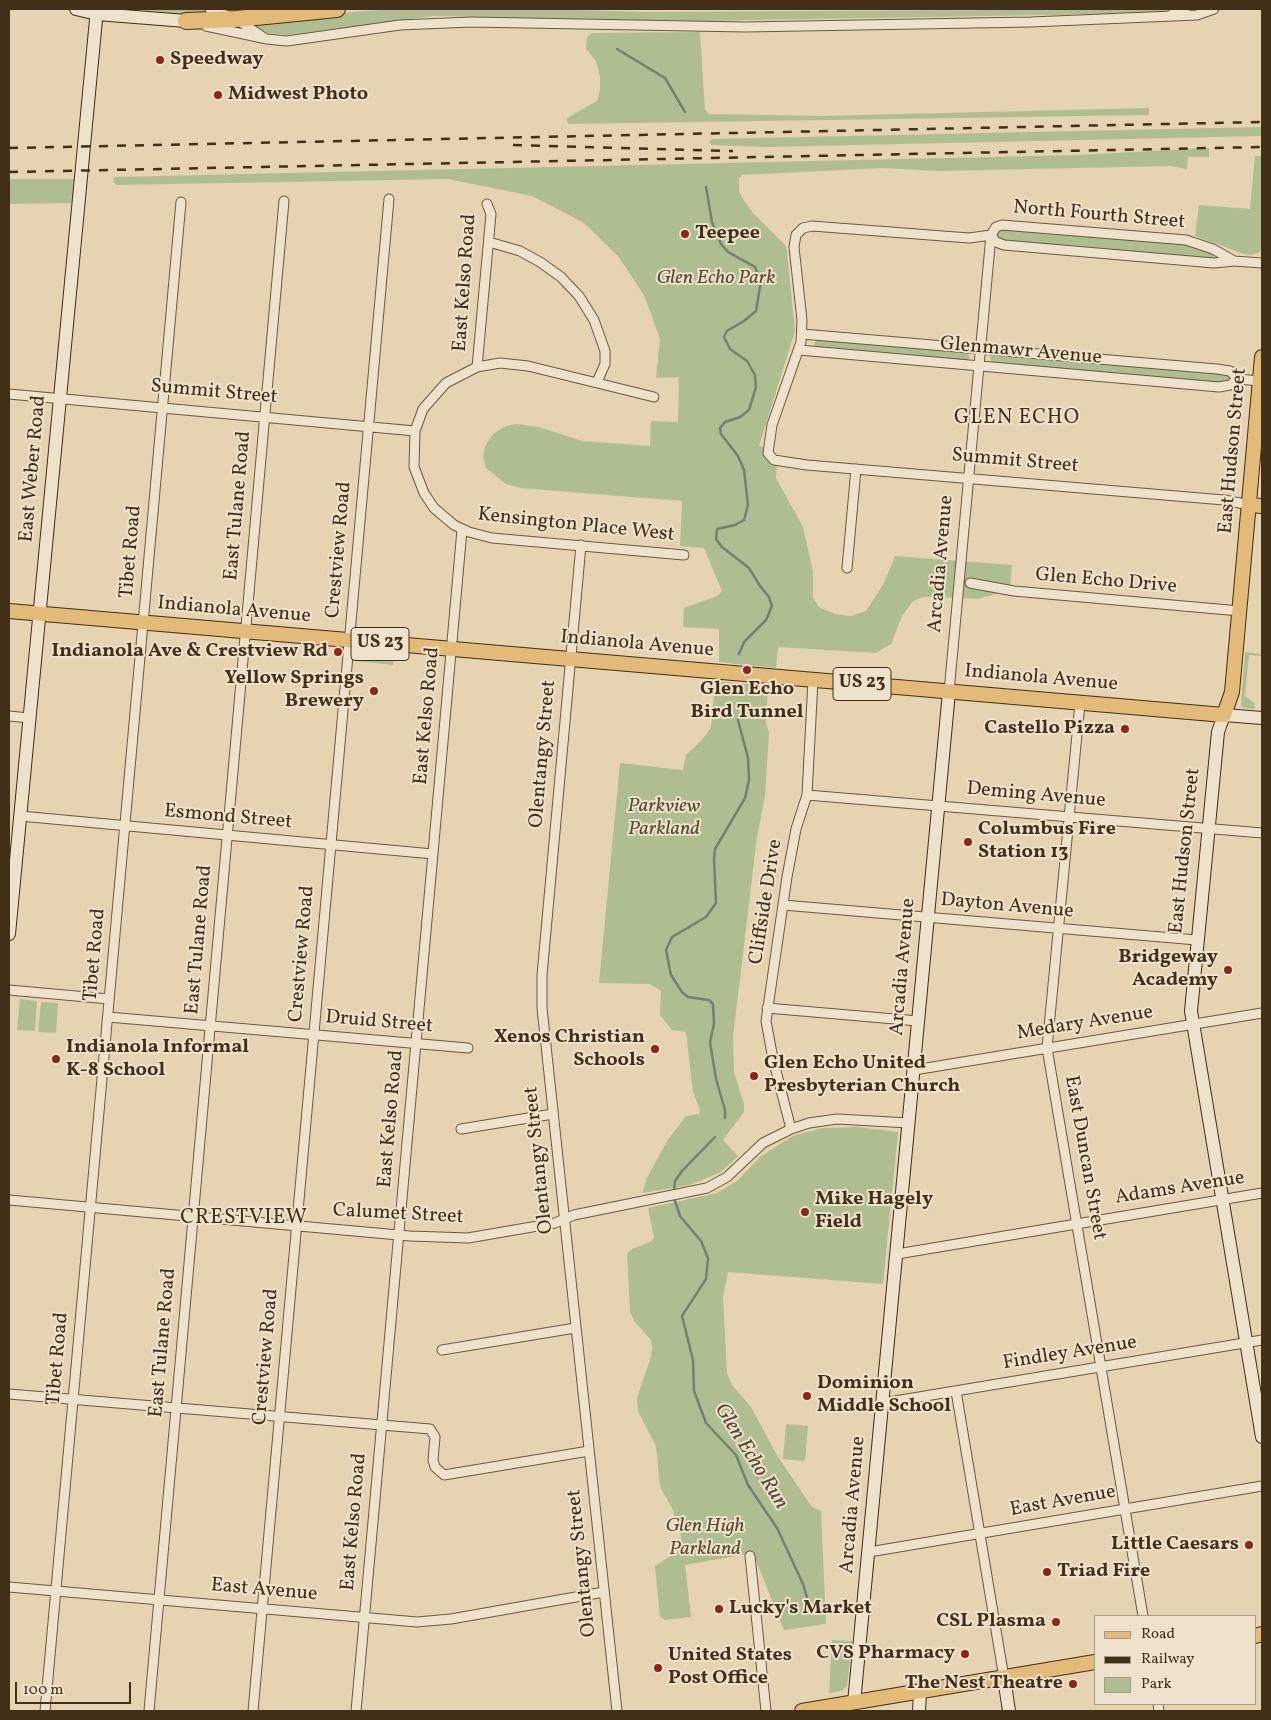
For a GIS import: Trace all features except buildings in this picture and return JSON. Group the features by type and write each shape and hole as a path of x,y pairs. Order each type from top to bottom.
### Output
{"highway":[{"path":"186,21 236,20 337,9"}],"main road":[{"name":"East Hudson Street","path":"1224,715 1232,692 1240,611 1256,505 1262,357"},
{"name":"Indianola Avenue","path":"9,611 1224,715"},
{"path":"802,1711 1094,1662"}],"street":[{"path":"76,9 186,21 267,39 305,39 400,26 471,22 745,27 1163,18 1197,15 1214,9"},
{"path":"210,9 236,20 267,39"},
{"path":"1163,18 1185,9"},
{"name":"East Weber Road","path":"9,934 11,890 20,816 97,11"},
{"name":"Crestview Road","path":"253,1711 389,199"},
{"name":"East Tulane Road","path":"149,1711 284,201"},
{"name":"Tibet Road","path":"45,1711 181,202"},
{"name":"East Kelso Road","path":"477,367 491,211 487,204"},
{"name":"North Fourth Street","path":"991,235 996,227 1002,225 1186,240 1213,249 1234,261"},
{"name":"North Fourth Street","path":"802,334 794,247 796,236 803,228 812,226 969,238 991,235"},
{"name":"North Fourth Street","path":"991,235 996,242 1004,245 1214,263 1234,261 1262,263"},
{"name":"Arcadia Avenue","path":"854,1702 991,235"},
{"path":"489,242 520,252 540,262 561,277 579,296 594,320 605,352 604,364 597,382"},
{"path":"799,350 802,334"},
{"name":"Glenmawr Avenue","path":"802,334 1217,369 1230,371 1238,379 1260,381"},
{"name":"Summit Street","path":"799,350 772,425 768,453 770,459 778,462 1224,500 1256,505"},
{"name":"Glenmawr Avenue","path":"799,350 1219,387 1230,385 1238,379"},
{"path":"415,431 424,409 438,390 456,376 477,367 493,364 518,364 654,397"},
{"name":"Summit Street","path":"9,394 415,431"},
{"name":"Kensington Place West","path":"415,431 414,468 424,493 440,514 462,530 492,538 684,555"},
{"path":"847,568 856,469"},
{"name":"East Kelso Road","path":"356,1711 462,530"},
{"name":"Olentangy Street","path":"581,545 542,975 542,1008 617,1711"},
{"name":"Glen Echo Drive","path":"970,583 1020,592 1240,611"},
{"name":"Cliffside Drive","path":"791,1129 768,1034 767,1008 796,829 806,795 813,680"},
{"name":"East Duncan Street","path":"1080,703 1047,1048 1143,1615"},
{"name":"Indianola Avenue","path":"1224,715 1262,718"},
{"name":"East Hudson Street","path":"1224,715 1218,732 1197,940 1192,1024 1262,1438"},
{"path":"9,716 29,718"},
{"name":"Deming Avenue","path":"806,795 1262,834"},
{"name":"Esmond Street","path":"20,816 433,854"},
{"name":"Dayton Avenue","path":"783,905 1197,940"},
{"path":"9,990 109,999"},
{"path":"767,1008 918,1021"},
{"name":"Medary Avenue","path":"914,1070 1262,1012"},
{"name":"Druid Street","path":"108,1017 468,1048"},
{"path":"461,1129 553,1114"},
{"name":"Calumet Street","path":"9,1200 193,1218 399,1235 463,1238 555,1223 574,1215 689,1193 719,1182 763,1143 791,1129 809,1123 837,1119 909,1123"},
{"name":"Adams Avenue","path":"896,1254 1262,1193"},
{"path":"442,1350 575,1328"},
{"name":"Findley Avenue","path":"883,1403 1262,1340"},
{"path":"956,1391 1009,1711"},
{"path":"9,1394 279,1418 430,1429 435,1436 433,1460 435,1467 444,1475 589,1451"},
{"name":"East Avenue","path":"869,1552 1262,1486"},
{"path":"750,1556 766,1711"},
{"name":"East Avenue","path":"9,1587 417,1622 434,1621 604,1592"},
{"path":"919,1711 920,1692"}],"green space":[{"path":"117,9 203,9 216,12 185,15"},
{"path":"395,9 539,9 646,12 1175,9 1158,13 699,21 434,16 287,35 268,33 253,27 253,24 351,12"},
{"path":"700,32 705,110 709,114 821,116 1149,108 1149,115 568,124 567,118 597,101 600,90 600,76 596,61 586,49 587,37 592,33"},
{"path":"1262,127 1262,136 766,147 712,145 709,142 712,139"},
{"name":"Glen Echo Park","path":"1209,148 1209,157 1188,157 1187,169 1170,166 939,171 882,168 742,175 739,178 739,191 743,199 753,213 785,245 787,251 795,331 759,446 768,447 777,462 776,478 803,527 813,572 813,598 819,607 835,614 851,616 866,611 883,585 895,556 1012,565 1010,590 978,599 923,597 913,601 902,616 891,644 876,653 778,647 776,668 719,662 719,629 683,627 684,608 717,596 722,591 704,548 680,546 682,501 521,488 506,484 486,468 483,457 485,446 493,434 506,426 517,424 539,427 582,441 650,446 651,421 678,422 679,377 656,378 660,339 644,295 618,256 584,223 532,196 448,179 117,185 113,182 114,177 1078,155"},
{"path":"1255,156 1262,156 1262,241 1260,252 1252,255 1244,254 1195,236 1199,205 1250,209"},
{"path":"9,179 75,179 72,203 9,204"},
{"path":"998,228 1185,243 1213,253 1214,256 1212,259 1000,242 995,233"},
{"path":"817,339 967,352 970,358 967,361 815,347 814,344"},
{"path":"993,354 1226,374 1230,379 1222,383 992,364 990,358"},
{"path":"356,652 394,655 393,665 356,661"},
{"path":"1245,652 1262,654 1262,656 1249,655 1245,696 1254,703 1255,709 1244,708 1241,705"},
{"name":"Parkview Parkland","path":"715,681 768,686 766,722 769,733 765,796 757,837 733,1037 734,1072 744,1104 744,1112 723,1140 738,1156 721,1172 690,1185 642,1193 647,1178 667,1141 686,1116 699,1114 700,1110 693,1092 686,1032 672,1030 660,1015 661,991 650,984 599,983 620,763 683,770 686,755 702,740 711,727"},
{"path":"20,999 37,1001 35,1031 17,1030"},
{"path":"41,1002 58,1003 56,1033 38,1032"},
{"name":"Glen High Parkland","path":"858,1127 898,1132 883,1284 728,1272 723,1297 727,1373 732,1385 751,1407 778,1457 812,1507 821,1511 826,1624 784,1630 753,1553 685,1565 691,1617 665,1620 660,1617 655,1566 677,1552 681,1547 681,1537 672,1508 660,1487 656,1446 638,1411 637,1398 651,1357 652,1347 651,1340 634,1321 630,1311 627,1254 632,1249 652,1241 654,1237 648,1208 717,1193 737,1181 761,1156 793,1136 822,1128"},
{"path":"786,1424 808,1426 805,1461 783,1459"},
{"path":"832,1640 852,1641 847,1686 842,1691 829,1693"}],"waterway":[{"name":"Glen Echo Run","path":"617,49 665,78 685,112"},
{"name":"Glen Echo Run","path":"706,187 712,222 721,244 728,252 755,267 761,281 756,311 727,331 724,337 730,349 747,361 755,375 756,387 749,410 740,417 725,422 720,428 721,434 738,456 744,470 748,505 744,520 735,525 717,529 716,539 722,547 749,568 769,597 772,606 766,620 744,642 739,654"},
{"name":"Glen Echo Run","path":"725,1118 725,1110 716,1079 710,1042 714,1024 713,1004 709,1000 688,997 682,992 671,975 666,950 672,937 706,917 716,903 715,849 745,798 749,780 748,758 738,720"},
{"name":"Glen Echo Run","path":"674,1192 675,1181 682,1171 715,1137"},
{"name":"Glen Echo Run","path":"674,1198 680,1216 701,1241 708,1258 706,1279 682,1316 693,1360 694,1391 706,1423 736,1455 748,1485 777,1528 803,1584 811,1611"}],"railway":[{"path":"9,148 1262,122"},
{"path":"513,145 733,151"},
{"path":"9,172 1262,147"}],"place":[{"name":"Speedway","path":"160,60"},
{"name":"Midwest Photo","path":"218,95"},
{"name":"Teepee","path":"685,234"},
{"name":"Indianola Ave & Crestview Rd","path":"338,652"},
{"name":"Glen Echo Bird Tunnel","path":"747,670"},
{"name":"Yellow Springs Brewery","path":"374,691"},
{"name":"Castello Pizza","path":"1125,729"},
{"name":"Columbus Fire Station 13","path":"968,842"},
{"name":"Bridgeway Academy","path":"1228,970"},
{"name":"Xenos Christian Schools","path":"655,1049"},
{"name":"Indianola Informal K-8 School","path":"56,1059"},
{"name":"Glen Echo United Presbyterian Church","path":"754,1076"},
{"name":"Mike Hagely Field","path":"805,1212"},
{"name":"Dominion Middle School","path":"807,1396"},
{"name":"Little Caesars","path":"1249,1545"},
{"name":"Triad Fire","path":"1047,1572"},
{"name":"Lucky's Market","path":"719,1609"},
{"name":"CSL Plasma","path":"1056,1622"},
{"name":"CVS Pharmacy","path":"965,1654"},
{"name":"United States Post Office","path":"658,1668"},
{"name":"The Nest Theatre","path":"1073,1684"}],"district":[{"name":"GLEN ECHO","path":"1017,419"},
{"name":"CRESTVIEW","path":"244,1219"}]}
